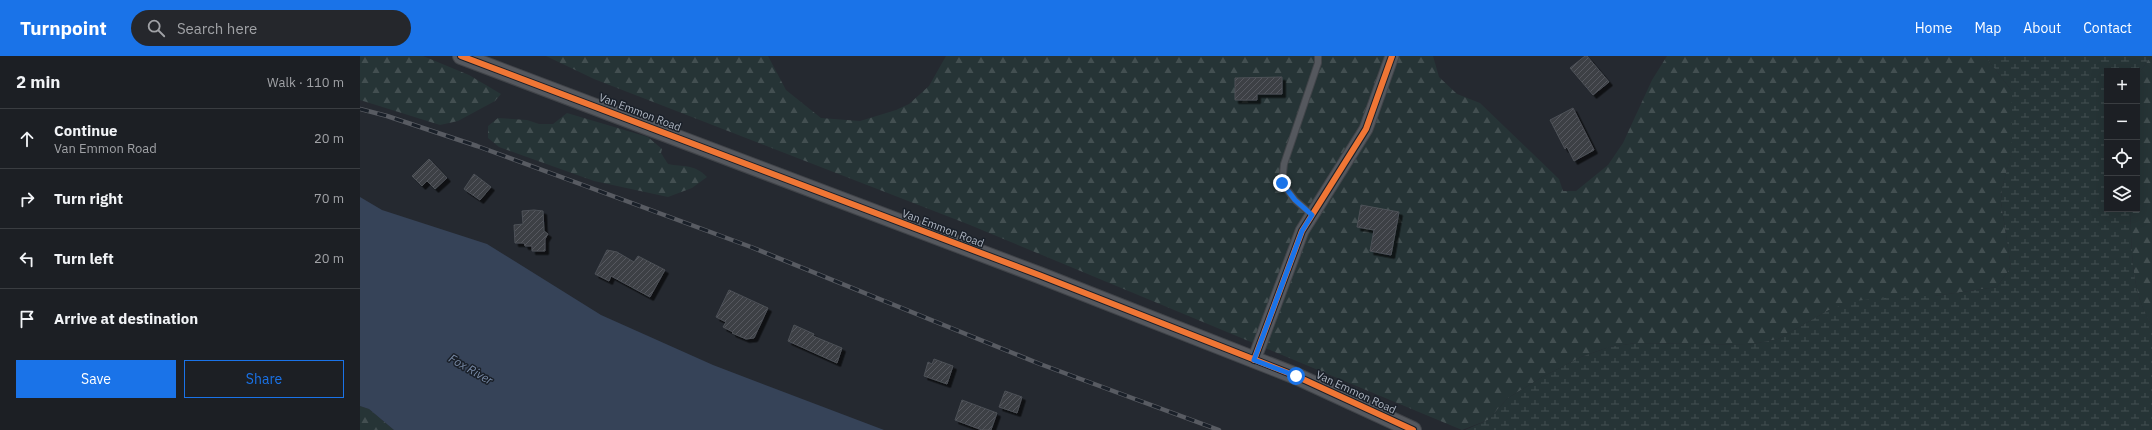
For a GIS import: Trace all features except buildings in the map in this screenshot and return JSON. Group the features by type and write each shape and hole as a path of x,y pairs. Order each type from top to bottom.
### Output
{"street":[{"name":"Van Emmon Road","path":"461,56 1025,270 1350,399 1414,430"},
{"path":"1254,360 1302,231 1366,129 1392,56"}],"lane":[{"path":"1312,215 1295,200 1282,183 1284,164 1318,63 1318,56"}],"green space":[{"path":"360,56 423,56 469,75 501,94 495,101 458,121 440,125 360,100"},
{"path":"546,56 768,56 786,90 821,118 860,121 896,110 909,104 929,86 946,56 1433,56 1439,77 1457,94 1480,103 1559,179 1563,191 1576,191 1608,165 1623,143 1652,80 1667,56 1985,56 2012,91 2012,152 2002,188 2001,202 2011,267 1997,287 1934,296 1907,296 1829,310 1778,339 1748,345 1636,343 1609,347 1581,357 1544,376 1508,398 1488,420 1462,430 970,225 594,79"},
{"path":"1985,56 2151,56 2140,72 2140,68 2104,68 2104,212 2130,212 2132,254 2136,284 2145,312 2152,325 2152,430 1465,430 1488,420 1508,398 1544,376 1581,357 1609,347 1636,343 1748,345 1778,339 1829,310 1853,301 1907,296 1934,296 1997,287 2011,267 2001,202 2002,188 2012,151 2012,91"},
{"path":"2152,56 2152,325 2140,299 2136,284 2132,254 2130,212 2140,212 2140,72"},
{"path":"567,113 648,137 662,149 661,153 668,164 693,168 707,177 692,188 668,197 594,181 499,147 488,138 488,126 498,118 527,120 539,124 553,124"},
{"path":"360,406 369,409 394,430 360,430"}],"water":[{"name":"Fox River","path":"360,197 382,210 487,244 601,315 713,365 884,430 394,430 369,409 360,406"}],"railway":[{"path":"360,109 387,116 477,146 751,247 1040,364 1219,430"}],"cycle path":[{"path":"461,56 1039,275 1296,376 1413,430"},
{"path":"1254,360 1302,231 1366,129 1392,56"}],"route":[{"path":"1282,183 1295,200 1312,215 1302,231 1254,360 1296,376"}]}
